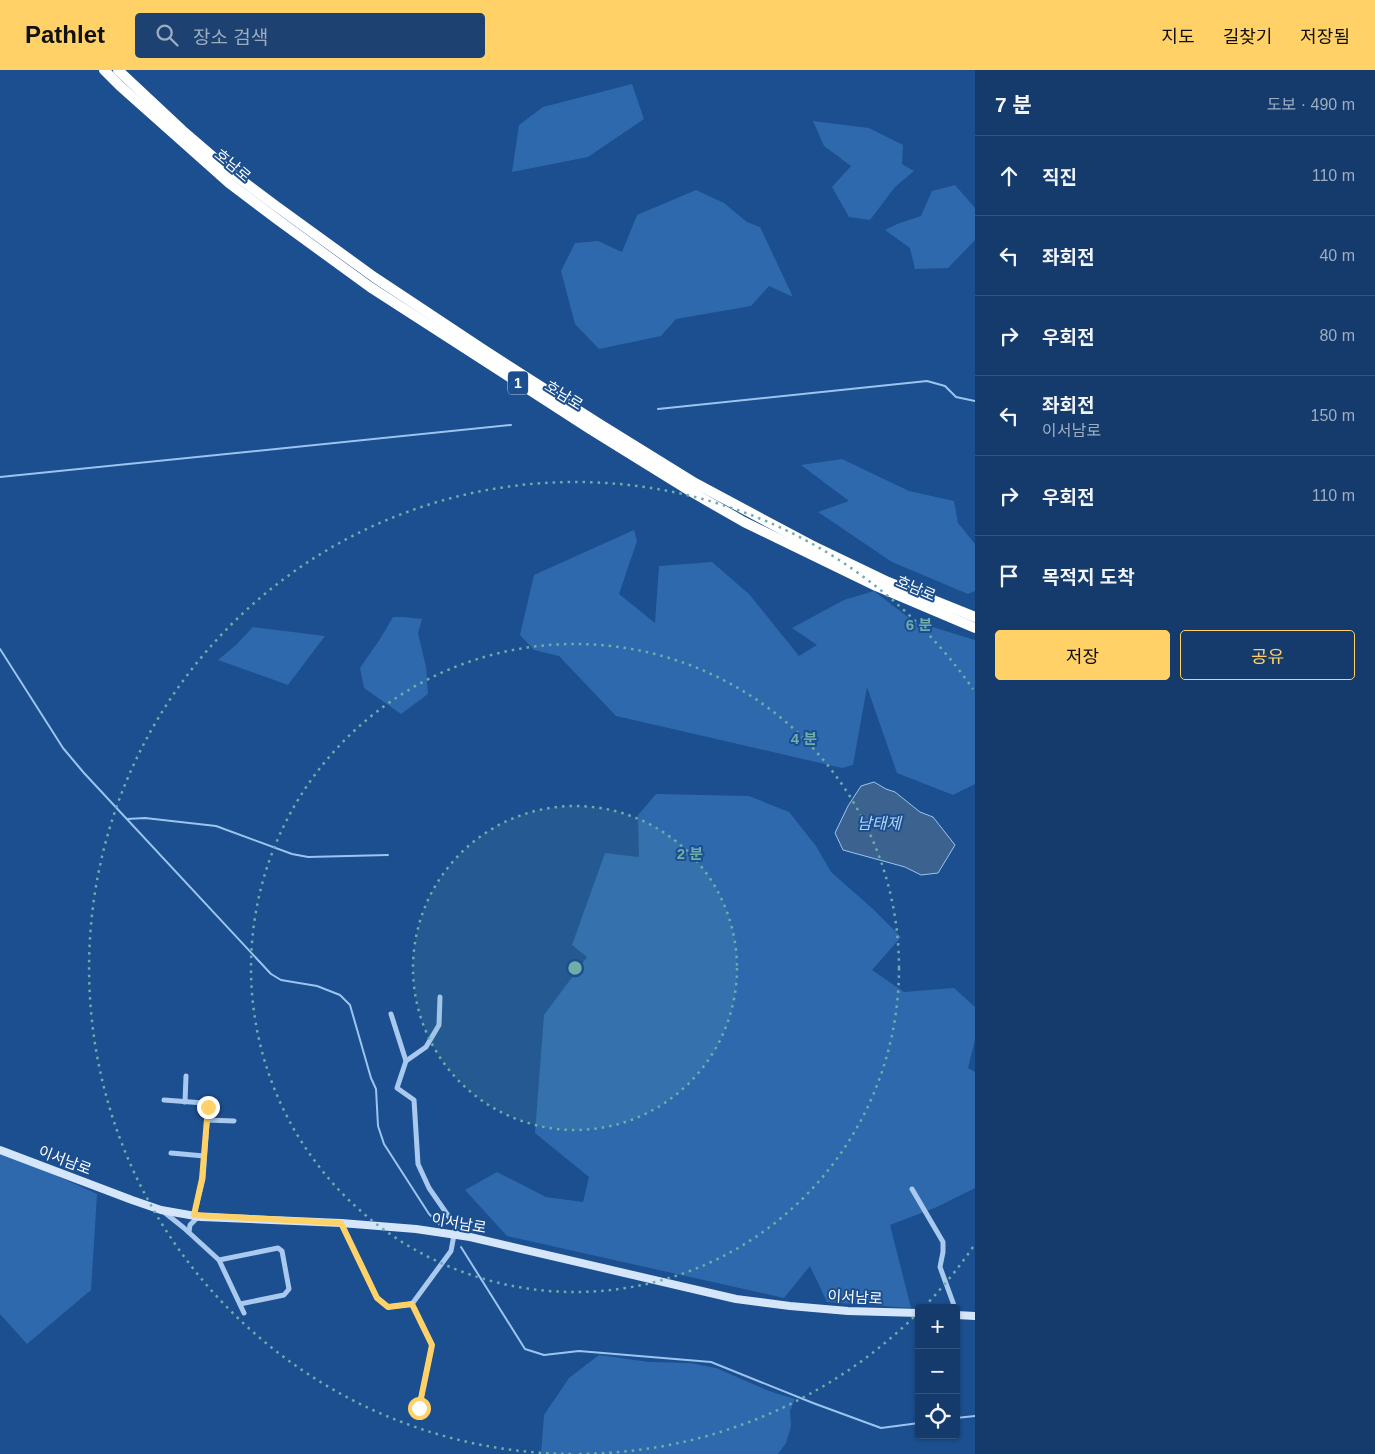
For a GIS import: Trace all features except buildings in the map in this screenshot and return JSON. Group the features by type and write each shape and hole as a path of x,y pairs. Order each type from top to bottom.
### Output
{"highway":[{"name":"호남로","path":"104,70 223,178 271,215 370,287 490,365 690,492 744,522 876,586 975,628"},
{"name":"호남로","path":"118,70 182,130 232,173 276,206 374,277 566,402 695,483 811,545 888,582 975,617"}],"main road":[{"name":"이서남로","path":"0,1150 161,1210 196,1216 341,1223 416,1229 470,1237 736,1299 839,1310 915,1313"},
{"path":"960,1313 975,1316"}],"street":[{"path":"406,1061 426,1047 439,1025 440,997"},
{"path":"341,1223 377,1298 388,1307 412,1304 451,1251 456,1227 428,1188 418,1164 414,1100 397,1088 406,1061 391,1014"},
{"path":"185,1102 186,1076"},
{"path":"164,1100 204,1103 208,1107 202,1179 196,1216 188,1232"},
{"path":"207,1120 234,1121"},
{"path":"171,1153 204,1156"},
{"path":"912,1189 943,1242 940,1267 953,1304"},
{"path":"161,1210 219,1260 244,1313"},
{"path":"219,1260 278,1248 282,1251 289,1289 284,1295 240,1304"},
{"path":"412,1304 432,1345 419,1408"}],"shaded area":[{"path":"632,84 644,119 588,157 512,172 519,125 543,107"},
{"path":"813,121 869,128 903,145 902,164 914,171 895,187 870,220 849,217 832,187 851,166 824,146"},
{"path":"955,185 975,208 975,240 948,268 915,269 910,248 885,230 921,216 932,191"},
{"path":"696,190 724,203 747,222 760,227 793,297 769,286 751,306 676,319 661,336 599,349 575,324 561,271 575,243 598,241 622,252 637,215"},
{"path":"842,459 909,491 954,501 958,523 975,544 975,591 968,594 892,562 818,512 849,501 801,465"},
{"path":"634,530 637,541 619,594 655,623 659,566 712,562 749,594 799,656 817,645 792,628 844,600 874,591 913,621 975,640 975,784 953,795 897,773 867,687 853,765 842,768 616,716 559,656 534,650 520,635 534,575"},
{"path":"393,617 422,619 418,633 426,667 428,694 401,714 364,688 360,668"},
{"path":"253,627 325,636 288,685 218,660"},
{"path":"656,794 749,796 789,812 816,846 831,872 901,937 872,970 904,992 954,988 975,1007 975,1040 968,1068 975,1072 975,1188 937,1207 890,1225 911,1308 827,1302 810,1266 784,1298 507,1236 465,1190 497,1172 546,1197 583,1202 589,1177 535,1133 544,1015 587,957 572,945 605,853 639,857 638,815"},
{"path":"0,1150 97,1194 91,1290 27,1344 0,1314"},
{"path":"599,1355 649,1362 690,1363 716,1368 769,1391 795,1399 790,1411 791,1426 786,1443 778,1454 541,1454 544,1415 569,1378"}],"water":[{"name":"남태제","path":"874,782 895,792 920,812 933,817 955,845 938,873 921,875 905,867 843,850 835,833 848,806 861,786"}],"waterway":[{"path":"658,409 927,381 945,386 956,397 975,401"},
{"path":"0,477 511,425"},
{"path":"0,649 63,748 271,974 281,980 317,986 340,995 350,1005 371,1078 376,1089 378,1126 384,1144 429,1214 441,1226"},
{"path":"127,819 145,818 216,826 292,854 308,857 388,855"},
{"path":"461,1247 525,1349 544,1355 579,1351 711,1362 881,1428 915,1424"},
{"path":"960,1418 975,1416"}],"route":[{"path":"208,1107 202,1179 194,1215 341,1223 377,1298 388,1307 412,1304 432,1345 419,1408"}]}
